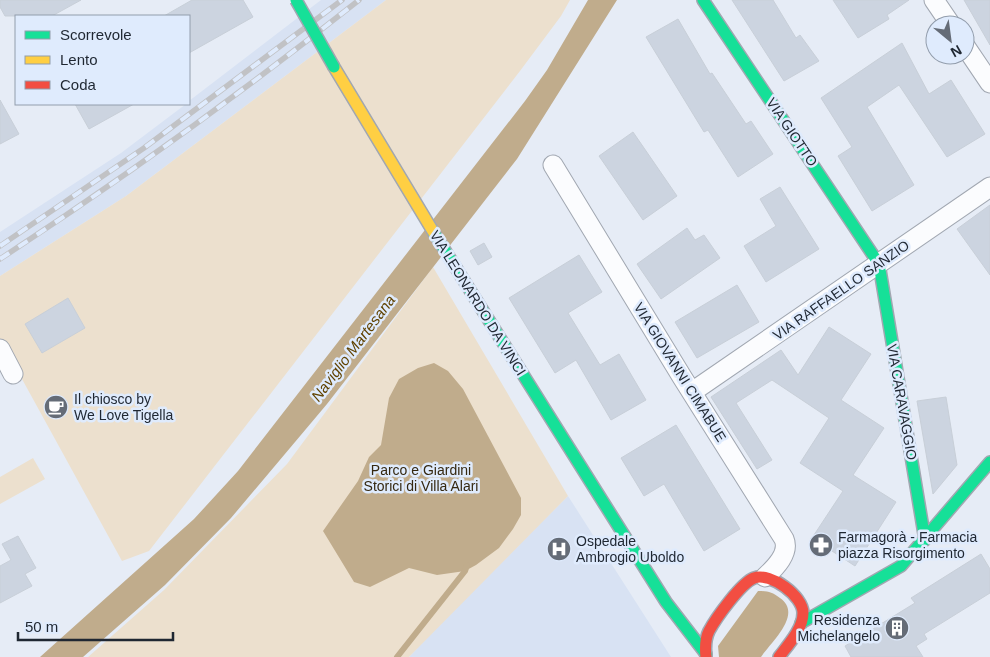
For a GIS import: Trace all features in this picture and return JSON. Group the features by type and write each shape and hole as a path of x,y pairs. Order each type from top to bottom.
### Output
{"street":[{"name":"VIA LEONARDO DA VINCI","path":"296,0 394,169 666,602 706,655"},
{"name":"VIA GIOTTO","path":"703,0 879,264"},
{"path":"934,0 944,15"},
{"path":"975,60 990,82"},
{"name":"VIA GIOVANNI CIMABUE","path":"553,164 784,539 786,544 784,553 765,577"},
{"name":"VIA RAFFAELLO SANZIO","path":"692,392 990,188"},
{"name":"VIA CARAVAGGIO","path":"879,264 925,540"},
{"path":"0,349 13,374"},
{"path":"801,624 837,601 901,566 990,462"},
{"path":"706,655 706,638 715,620 750,581 765,577 776,581 799,600 804,613 801,624 778,657"},
{"path":"799,600 837,601"},
{"path":"666,602 696,615 715,620"}],"shaded area":[{"path":"321,0 386,0 126,196 0,276 0,232 121,153 185,105 190,105 190,100"},
{"name":"Ospedale Ambrogio Uboldo","path":"568,496 671,657 409,657 461,602"}],"green space":[{"path":"386,0 570,0 561,16 520,71 149,551 122,561 0,339 0,276 126,196"},
{"name":"Parco e Giardini Storici di Villa Alari","path":"433,267 568,496 409,657 88,657 164,590 287,464"},
{"path":"33,458 45,479 0,504 0,477"}],"water":[{"name":"Naviglio Martesana","path":"588,0 617,0 517,159 327,404 231,518 165,585 83,657 40,657 194,519 238,471 525,101 547,70"},
{"path":"434,363 448,371 463,389 521,498 521,515 499,548 465,571 437,575 409,568 370,587 354,582 323,531 358,481 369,457 381,445 389,398 399,379 418,368"},
{"path":"758,591 772,593 786,604 787,619 778,636 761,657 719,657 718,646"}],"building":[{"path":"0,0 81,0 54,15 5,16 0,7"},
{"path":"192,0 243,0 253,17 190,52 190,15 166,15"},
{"path":"732,0 773,0 796,38 800,35 819,61 784,81"},
{"path":"833,0 909,0 887,15 889,19 858,38"},
{"path":"964,0 990,0 990,45 975,19 975,15 973,15"},
{"path":"678,19 710,74 712,73 746,124 751,121 773,154 738,177 708,130 704,132 646,37"},
{"path":"902,43 929,94 951,80 985,134 947,157 899,85 867,107 914,185 872,211 838,156 852,147 821,98"},
{"path":"0,100 19,134 0,144"},
{"path":"76,105 132,105 89,129"},
{"path":"633,132 677,196 643,220 599,156"},
{"path":"780,187 819,249 766,282 744,246 776,226 760,199"},
{"path":"990,205 990,275 957,229"},
{"path":"687,228 695,240 704,235 720,258 661,299 637,264"},
{"path":"484,243 492,257 478,265 470,251"},
{"path":"579,255 602,292 568,313 600,365 619,354 646,400 611,420 576,360 555,373 509,298"},
{"path":"737,285 759,322 697,358 675,322"},
{"path":"68,298 85,328 42,353 25,324"},
{"path":"829,327 871,354 841,400 884,428 853,475 896,502 855,566 812,538 843,491 800,463 829,418 772,380 736,403 772,460 757,469 711,397 781,350 798,375"},
{"path":"946,397 957,465 933,494 917,401"},
{"path":"676,425 740,529 704,551 664,484 644,496 621,458"},
{"path":"18,536 36,568 25,574 32,586 0,603 0,566 11,560 2,544"},
{"path":"981,554 990,569 990,593 924,634 927,639 916,646 923,657 851,657 845,646 915,603 911,598"}],"waterway":[{"path":"397,657 465,571 467,565"}],"railway":[{"path":"0,246 144,148 342,0"},
{"path":"0,259 182,134 359,0"}],"traffic: fast":[{"path":"296,0 334,67"},
{"path":"703,0 879,264 925,540"},
{"path":"434,233 666,602 706,654"},
{"path":"801,623 901,566 990,462"}],"traffic: slow":[{"path":"334,67 434,233"}],"traffic: jam":[{"path":"706,657 707,637 717,618 742,587 754,578 761,577 777,582 785,587 802,606 801,625 779,657"}],"place":[{"name":"Il chiosco by We Love Tigella","path":"56,407"},
{"name":"Farmagorà - Farmacia piazza Risorgimento","path":"821,545"},
{"name":"Ospedale Ambrogio Uboldo","path":"559,549"},
{"name":"Residenza Michelangelo","path":"897,628"}]}
